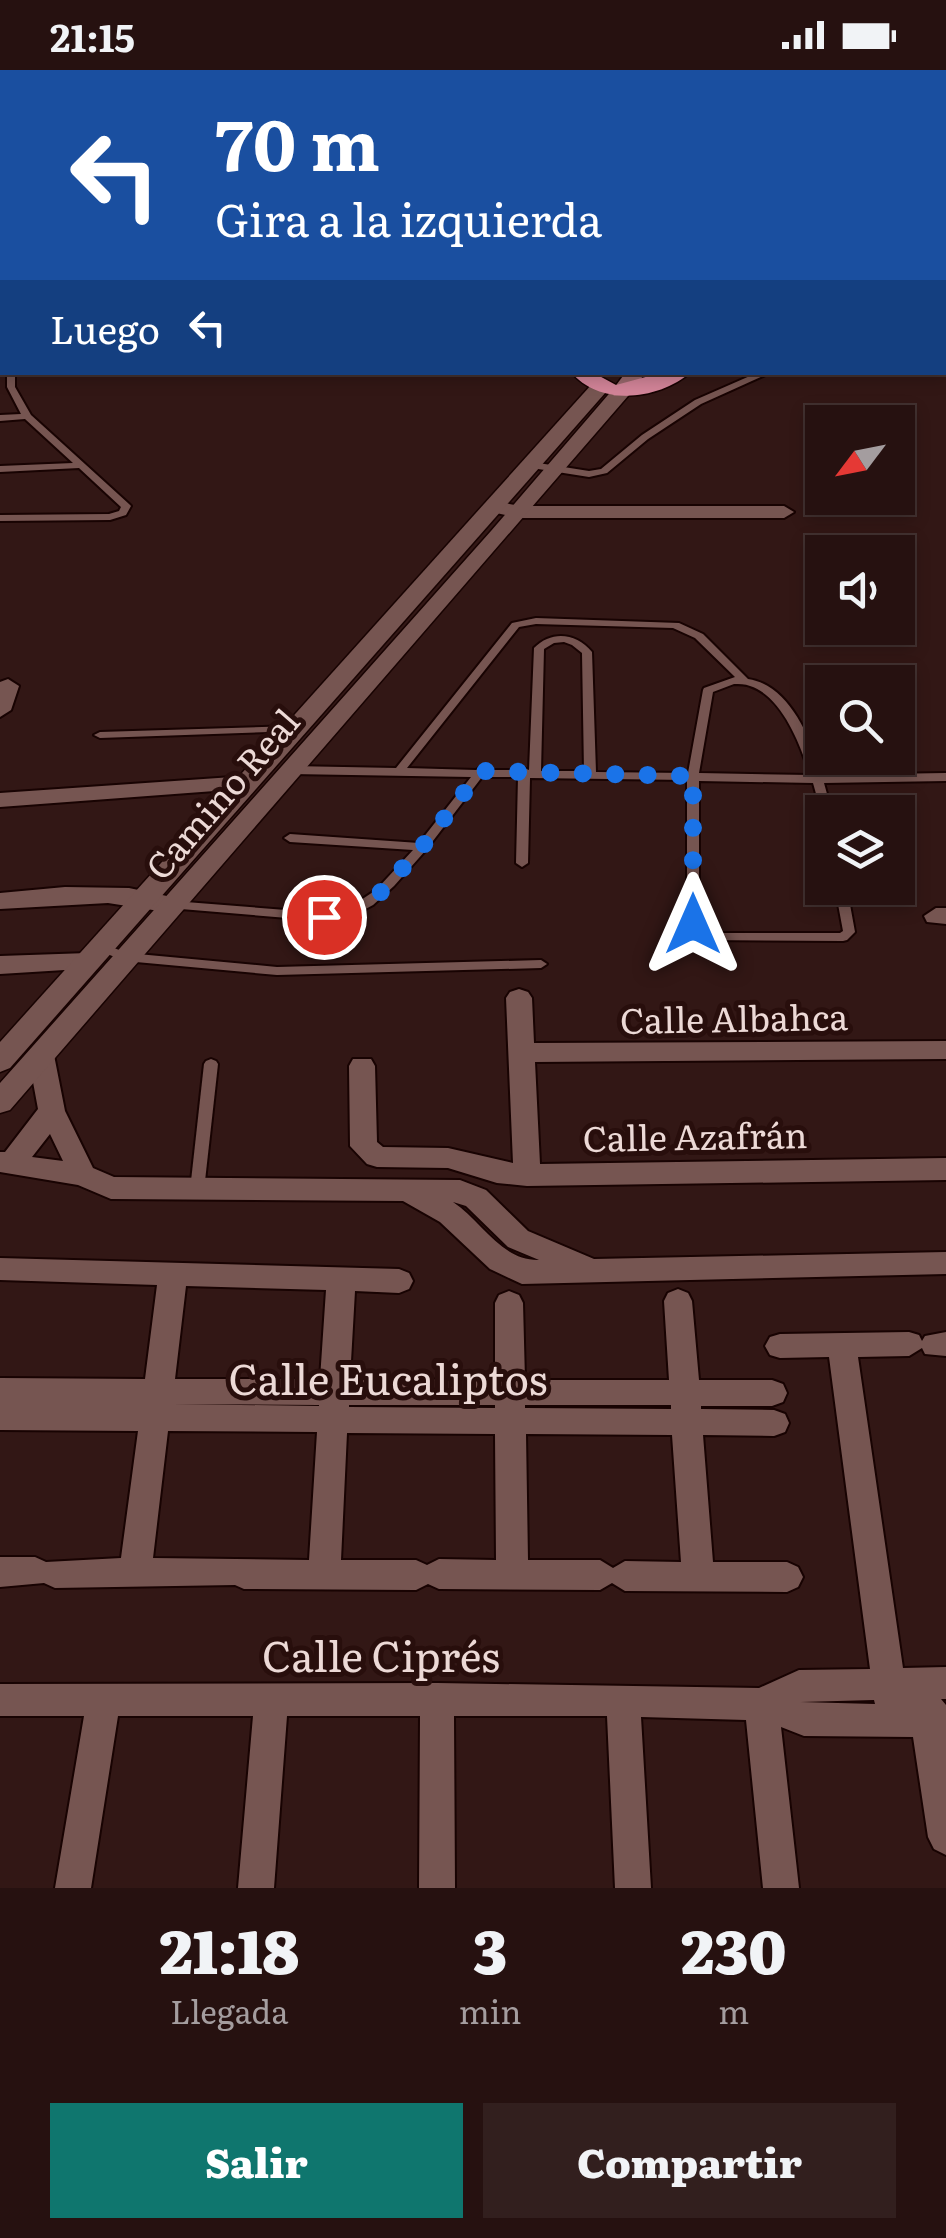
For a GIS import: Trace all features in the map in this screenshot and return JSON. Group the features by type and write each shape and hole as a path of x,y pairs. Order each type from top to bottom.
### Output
{"highway":[{"path":"611,384 642,388 674,375"}],"street":[{"path":"487,533 494,508 611,384"},
{"path":"487,533 520,512 554,471 611,384"},
{"path":"494,508 520,512 784,512"},
{"name":"Camino Real","path":"0,1102 40,1055 145,897 246,783 487,533"},
{"name":"Camino Real","path":"0,1061 104,955 172,905 291,770 487,533"},
{"path":"0,710 8,686"},
{"path":"0,800 246,783"},
{"path":"0,901 90,893 145,897 172,905"},
{"path":"0,965 104,955"},
{"path":"519,998 526,1175"},
{"name":"Calle Albahca","path":"522,1054 946,1050"},
{"path":"40,1055 52,1111 83,1175"},
{"name":"Calle Azafrán","path":"362,1066 364,1146 368,1154 377,1157 448,1158 497,1172 526,1175 946,1169"},
{"path":"7,1162 52,1111"},
{"path":"7,1162 83,1175 111,1188 407,1191 455,1218 482,1250 522,1272 946,1263"},
{"path":"0,1269 399,1281"},
{"path":"135,1573 173,1274"},
{"path":"324,1574 342,1279"},
{"path":"678,1301 698,1577"},
{"path":"510,1303 512,1576"},
{"path":"780,1346 930,1344"},
{"path":"842,1345 920,1683 922,1721 946,1837"},
{"name":"Calle Eucaliptos","path":"0,1392 156,1405 774,1408"},
{"name":"Calle Eucaliptos","path":"0,1417 156,1405"},
{"path":"0,1572 786,1578"},
{"name":"Calle Ciprés","path":"762,1704 799,1686 920,1683"},
{"path":"256,1888 271,1699"},
{"path":"436,1699 436,1888"},
{"name":"Calle Ciprés","path":"0,1700 623,1700 762,1704 804,1720 922,1721"},
{"path":"73,1888 104,1700"},
{"path":"623,1700 634,1888"},
{"path":"762,1704 781,1888"}],"lane":[{"path":"532,465 554,471 604,471 644,437 698,402 761,375"},
{"path":"0,518 110,517 123,512 126,506 27,416 7,376"},
{"path":"0,418 27,416"},
{"path":"0,469 81,465"},
{"path":"401,769 516,625 536,621 675,625 699,636 744,679 764,686 782,701 822,795"},
{"path":"522,863 539,648 547,640 564,638 579,643 587,652 590,774"},
{"path":"744,679 722,682 708,690 693,776 696,932 705,937 843,937 849,932 845,905"},
{"path":"100,735 298,729"},
{"path":"291,770 818,779 946,777"},
{"path":"172,905 324,917 348,915 369,905 422,847 481,771"},
{"path":"290,838 422,847"},
{"path":"104,955 278,971 542,964"},
{"path":"197,1190 211,1064"}],"route":[{"path":"324,917 348,915 369,905 422,847 481,771 693,776 693,924"}]}
